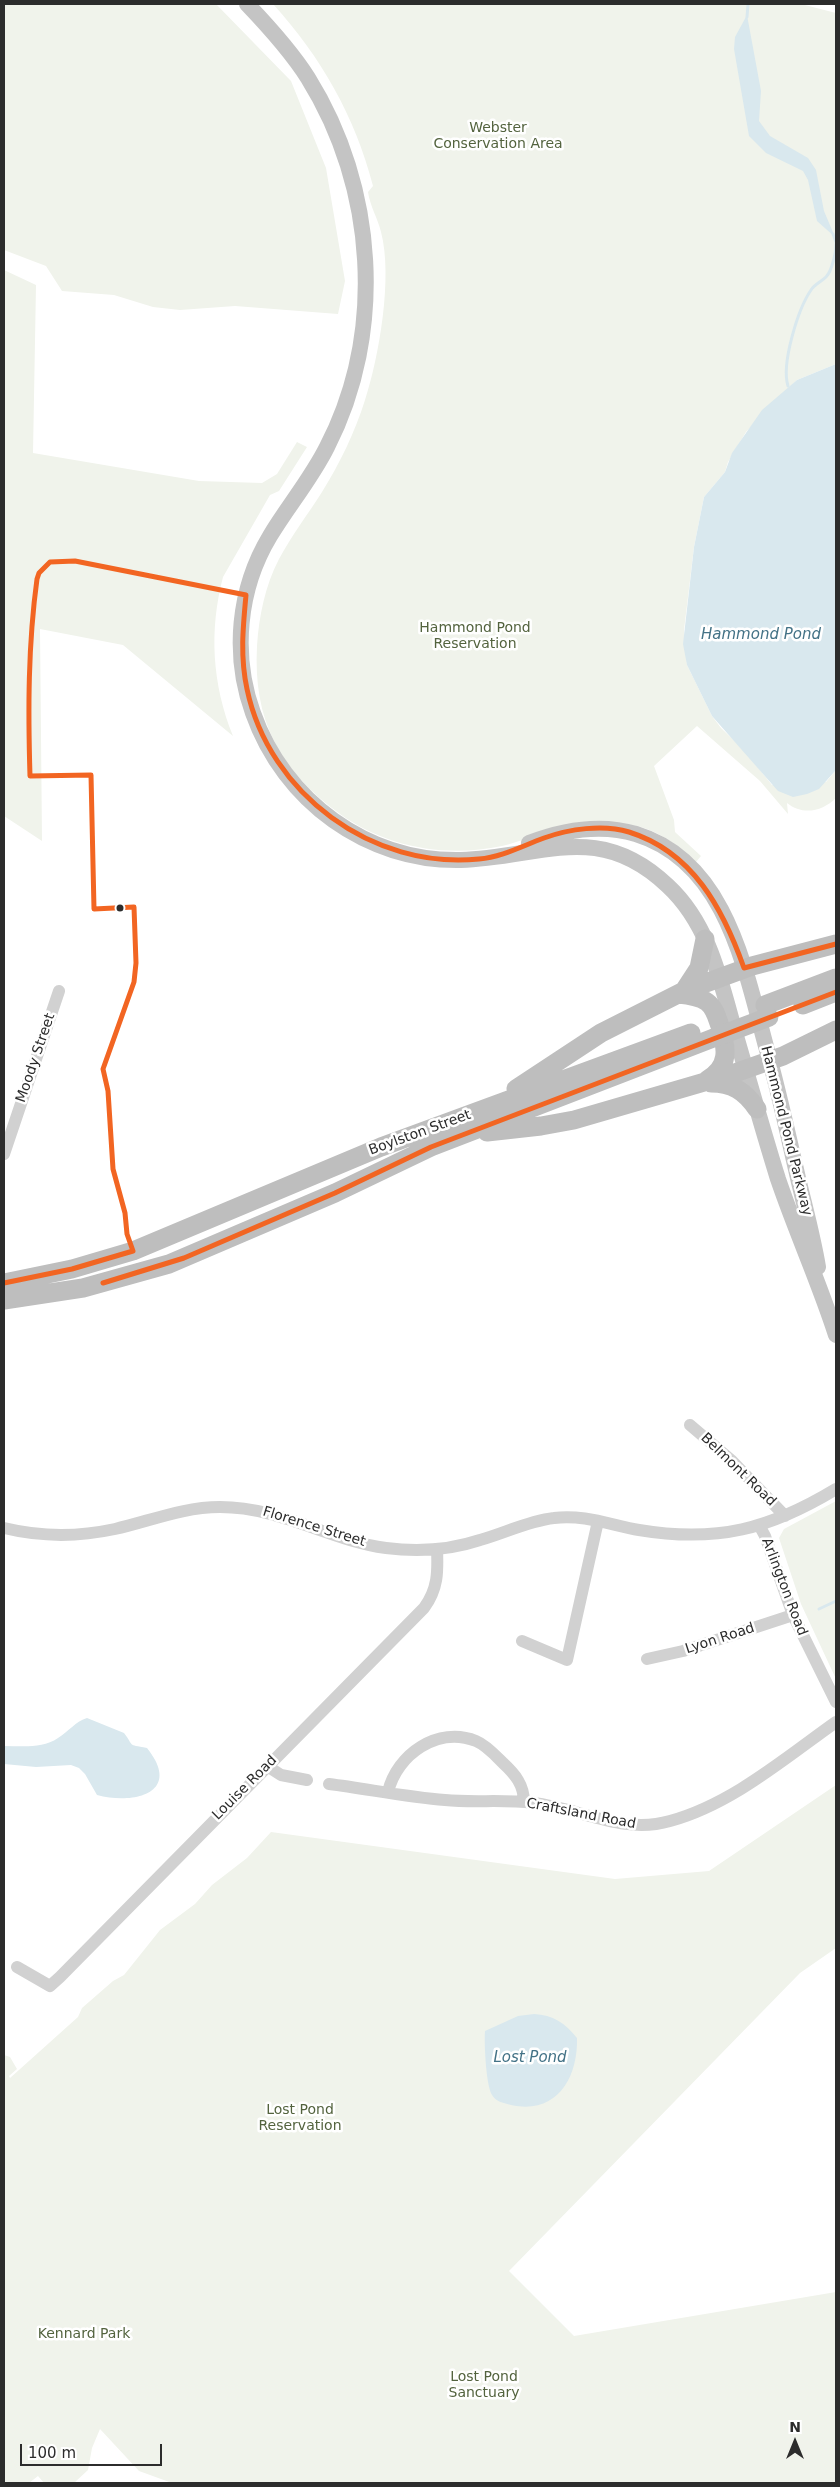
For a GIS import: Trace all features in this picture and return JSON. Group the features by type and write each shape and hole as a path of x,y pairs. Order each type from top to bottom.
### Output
{"highway":[{"path":"681,993 699,968 705,939"},
{"path":"457,1128 601,1033 681,993 744,968 836,944"},
{"name":"Boylston Street","path":"4,1282 72,1269 128,1253 203,1224 382,1147 457,1128 767,1011 836,978"},
{"name":"Boylston Street","path":"767,1011 836,992"},
{"path":"681,993 696,997 711,1005 725,1043 726,1055 722,1065 715,1075 700,1084"},
{"path":"457,1128 563,1122 746,1070 836,1030"},
{"path":"700,1084 720,1083 736,1088 757,1109"},
{"name":"Boylston Street","path":"4,1300 83,1288 169,1264 335,1194 415,1154 457,1128"}],"main road":[{"name":"Hammond Pond Parkway","path":"246,4 298,63 333,126 346,159 356,197 363,238 366,279 364,315 359,350 341,416 317,464 263,548 250,580 241,630 242,670 249,701 265,742 286,775 321,812 349,831 380,846 428,858 462,860 562,846 595,848 624,857 646,868 673,890 691,914 705,939 719,977 757,1109 799,1238 822,1291 836,1335"},
{"name":"Hammond Pond Parkway","path":"496,856 548,836 589,828 623,831 652,840 688,864 707,887 730,930 744,968 770,1060 812,1238 822,1291"}],"street":[{"name":"Moody Street","path":"4,1154 60,991"},
{"name":"Belmont Road","path":"690,1425 731,1460 785,1516"},
{"name":"Florence Street","path":"4,1528 39,1534 79,1534 117,1528 183,1510 232,1507 282,1515 372,1545 400,1549 437,1549 465,1544 553,1518 571,1517 640,1530 696,1535 733,1533 785,1516 836,1489"},
{"path":"522,1641 567,1660 595,1520"},
{"name":"Arlington Road","path":"759,1526 765,1536 792,1615 836,1702"},
{"name":"Louise Road","path":"17,1967 50,1986 424,1608 435,1592 437,1582 437,1549"},
{"name":"Lyon Road","path":"647,1659 683,1651 792,1615"},
{"name":"Craftsland Road","path":"329,1784 448,1800 544,1804 615,1823 644,1825 671,1821 704,1808 738,1789 836,1722"},
{"path":"388,1792 398,1768 417,1749 429,1742 453,1736 478,1742 498,1758 518,1780 522,1788 524,1802"},
{"path":"267,1766 281,1775 307,1780"}],"green space":[{"path":"4,4 216,4 291,81 326,168 345,281 338,314 235,306 180,310 153,307 114,295 62,291 46,266 4,250"},
{"path":"273,4 801,4 836,13 836,364 797,380 746,432 728,462 725,472 704,497 694,547 684,630 687,665 712,716 721,728 744,750 772,785 826,782 836,770 836,798 831,802 819,809 806,811 787,803 788,814 760,781 697,726 654,766 674,820 675,832 701,856 696,862 658,834 627,824 557,829 502,846 481,849 438,850 396,842 358,825 340,814 319,797 301,780 286,761 274,741 265,720 260,697 257,673 257,646 261,612 266,590 279,559 335,470 352,436 361,412 379,340 383,317 386,271 381,232 368,192 373,186 357,135 321,66"},
{"path":"4,270 36,285 33,453 199,481 262,483 277,474 297,442 307,447 279,491 270,495 223,577 214,637 215,657 221,697 233,736 123,645 40,629 42,841 4,816"},
{"path":"836,1501 836,1679 801,1604 779,1538 784,1529"},
{"name":"Lost Pond Reservation","path":"836,1785 836,1948 800,1973 509,2271 574,2336 836,2292 836,2483 172,2483 139,2471 100,2429 92,2448 88,2470 74,2483 44,2483 38,2476 29,2483 4,2483 4,2055 10,2057 17,2069 9,2076 10,2078 78,2017 82,2008 113,1981 124,1975 160,1930 195,1904 212,1885 247,1858 271,1832 615,1879 709,1871"}],"water":[{"path":"747,15 761,91 759,121 770,136 808,158 816,170 824,211 835,237 817,221 808,180 803,171 766,153 749,136 734,49 735,37"},
{"name":"Hammond Pond","path":"836,364 836,770 819,789 793,797 778,791 712,716 687,665 683,644 694,547 704,497 725,472 732,453 762,410 797,380"},
{"path":"87,1718 124,1733 133,1745 147,1748 157,1763 160,1776 157,1785 149,1792 139,1796 111,1798 97,1795 85,1774 79,1768 71,1765 36,1767 4,1764 4,1746 32,1746 52,1742"},
{"name":"Lost Pond","path":"534,2014 553,2018 568,2028 577,2038 573,2067 568,2080 561,2091 552,2099 540,2105 527,2107 500,2102 492,2095 488,2082 485,2031 518,2016"}],"waterway":[{"path":"747,17 748,4"},
{"path":"833,234 836,242"},
{"path":"788,386 786,376 787,364 796,323 811,290 826,277 830,270 836,244"},
{"path":"819,1609 836,1601"}],"transit line":[{"path":"4,1283 72,1269 133,1251 127,1234 125,1213 113,1169 108,1091 103,1069 134,982 136,963 134,907 94,909 91,775 30,776 29,678 34,604 39,573 50,562 75,561 246,595 243,665 247,689 259,727 278,761 302,792 332,818 365,838 401,852 440,859 479,859 504,854 564,832 597,828 629,832 651,841 671,853 703,885 726,925 744,968 836,944"},
{"path":"103,1283 184,1258 335,1193 431,1147 836,992"}],"park label":[{"name":"Webster Conservation Area","path":"498,136"},
{"name":"Hammond Pond Reservation","path":"475,636"},
{"name":"Kennard Park","path":"84,2334"},
{"name":"Lost Pond Sanctuary","path":"484,2386"}]}
